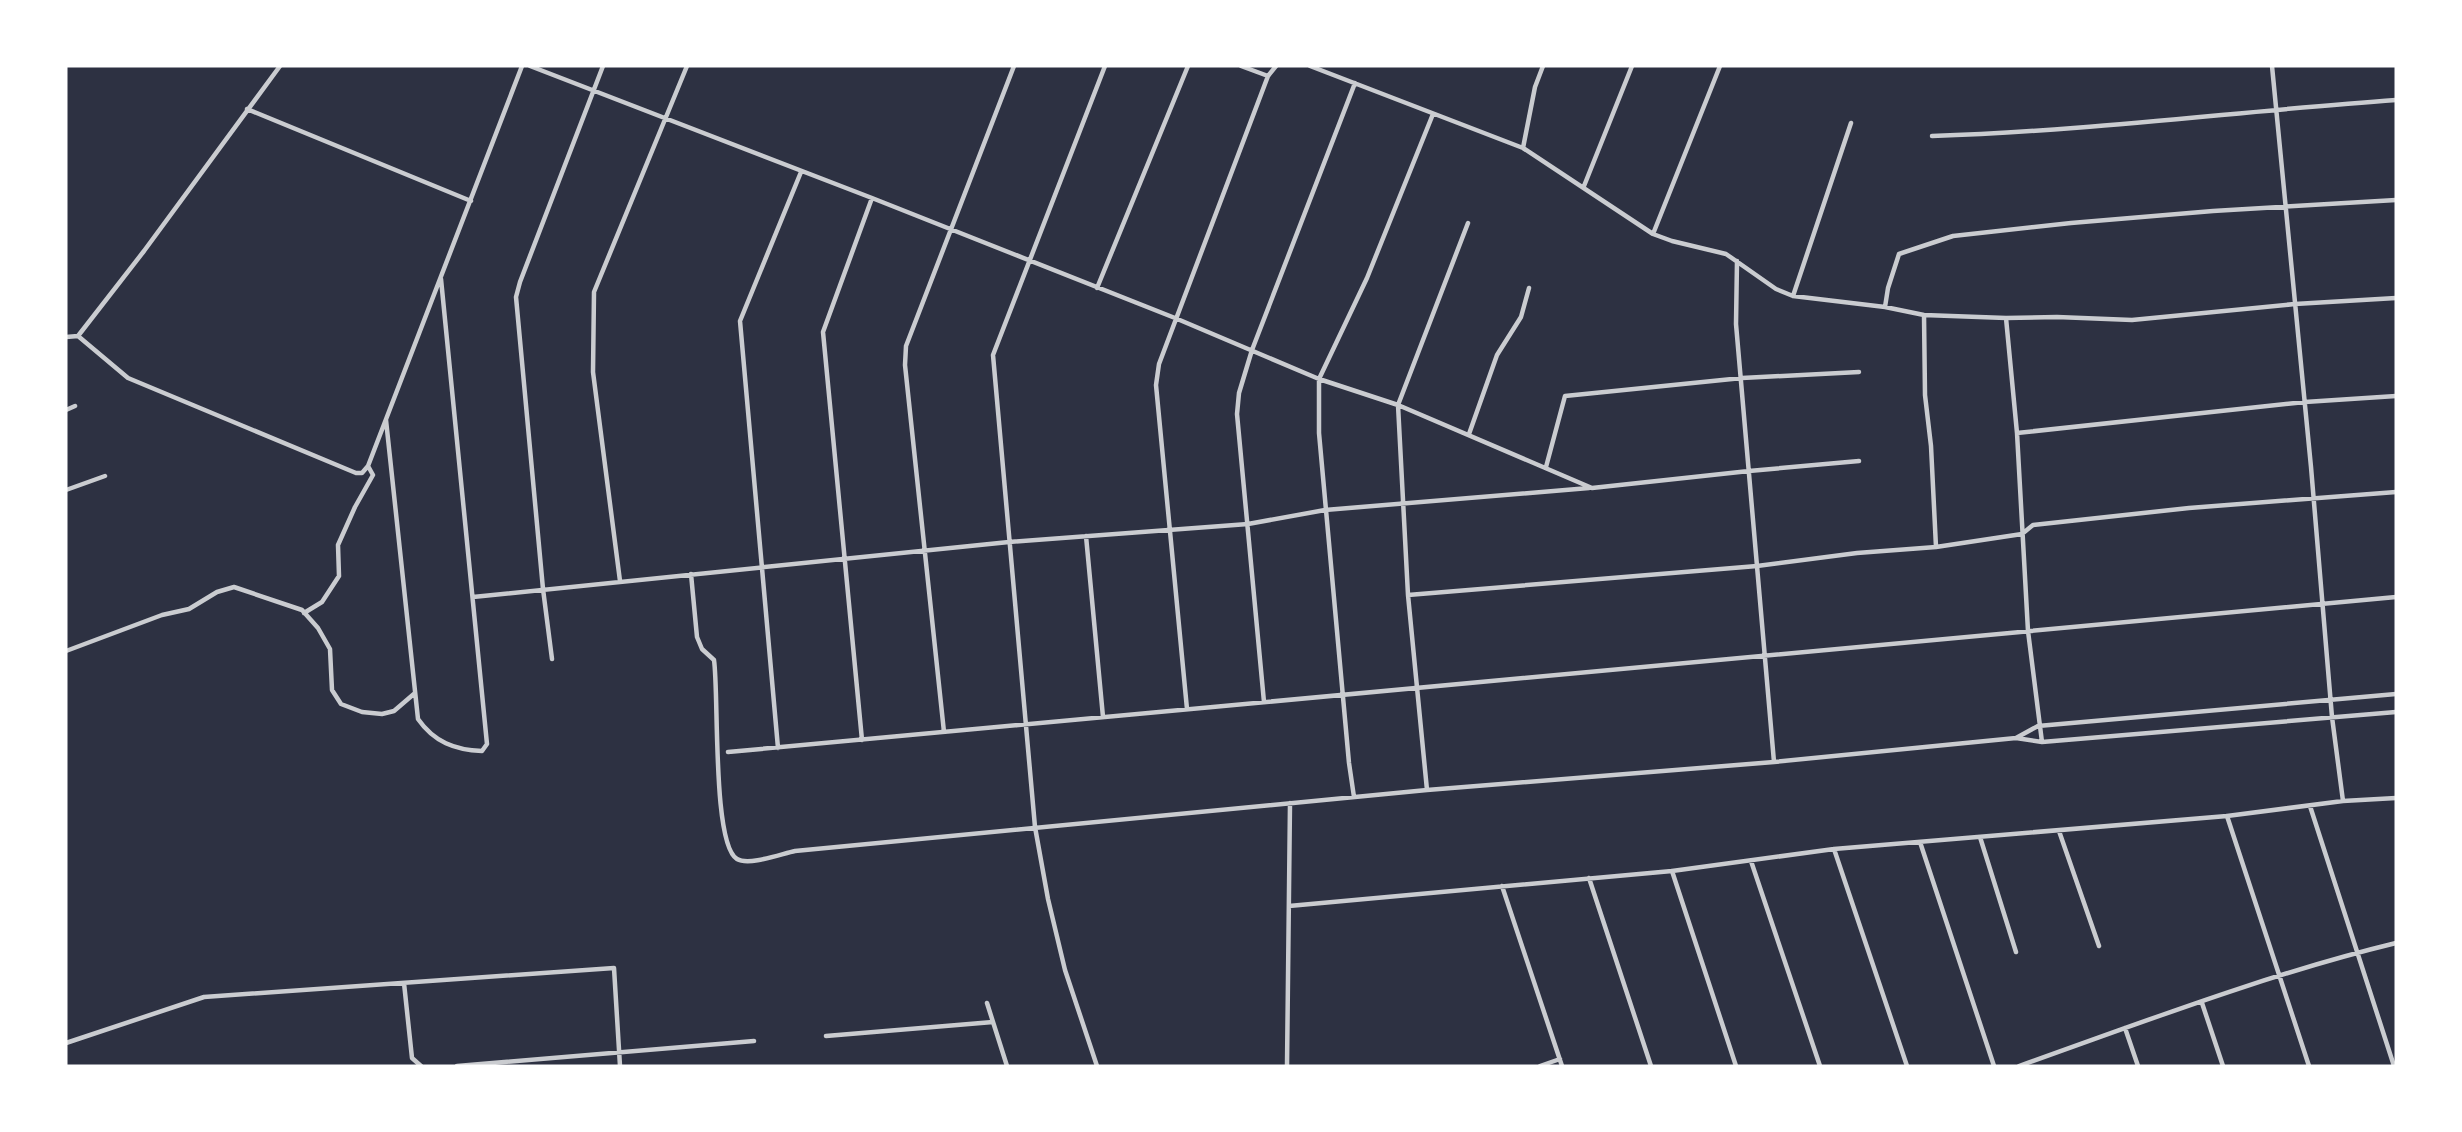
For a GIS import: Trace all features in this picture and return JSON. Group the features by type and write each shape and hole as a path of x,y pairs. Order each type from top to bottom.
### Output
{"street":[{"path":"78,336 144,251 280,66"},
{"path":"66,337 78,336 128,378 356,473 362,473 368,466 522,66"},
{"path":"530,66 873,198 1029,262 1175,318 1319,379 1398,405 1592,488"},
{"path":"552,659 543,589 516,297 603,66"},
{"path":"620,581 593,372 594,292 687,66"},
{"path":"944,732 905,365 906,346 1014,66"},
{"path":"1097,1066 1065,970 1047,899 1035,827 993,355 1105,66"},
{"path":"1097,288 1188,66"},
{"path":"1241,66 1268,76"},
{"path":"1187,709 1156,385 1159,364 1175,318 1268,76 1276,66"},
{"path":"1310,66 1523,148 1584,186 1653,234 1725,254 1776,289 1793,296 1885,307 1924,315 2006,318 2057,316 2132,320 2295,304 2396,298"},
{"path":"1523,148 1535,87 1543,66"},
{"path":"1584,186 1632,66"},
{"path":"1653,234 1720,66"},
{"path":"2272,66 2314,498 2332,717 2343,801"},
{"path":"1264,702 1237,414 1239,393 1252,350 1355,83"},
{"path":"1932,136 2138,123 2277,108 2396,100"},
{"path":"247,109 471,201"},
{"path":"1354,798 1325,510 1319,433 1319,379 1367,278 1433,114"},
{"path":"1793,296 1851,123"},
{"path":"778,748 740,321 801,172"},
{"path":"862,740 823,332 873,198"},
{"path":"1885,307 1888,288 1899,254 1953,236 2213,211 2396,200"},
{"path":"1427,790 1408,595 1398,405 1468,223"},
{"path":"1737,261 1736,324 1774,762"},
{"path":"386,420 418,719 438,740 464,750 482,751 487,744 441,279"},
{"path":"1469,434 1497,355 1521,317 1529,288"},
{"path":"1924,315 1925,395 1931,446 1936,548"},
{"path":"2006,318 2017,433 2028,631 2038,726 2042,742"},
{"path":"1546,467 1565,396 1742,378 1859,372"},
{"path":"2017,433 2304,402 2396,396"},
{"path":"66,410 75,406"},
{"path":"472,597 1009,542 1248,524 1325,510 1592,488 1859,461"},
{"path":"304,613 322,602 339,576 338,545 373,475 368,466"},
{"path":"66,490 105,476"},
{"path":"1408,595 1757,566 1857,553 1936,548 2022,534 2033,525 2158,511 2396,492"},
{"path":"1086,536 1103,717"},
{"path":"690,574 697,638 702,649 714,660 718,730 718,792 730,850 737,859 750,862 795,851 1427,790 1774,762 2016,738 2042,742 2396,712"},
{"path":"66,651 141,625 162,615 189,609 217,592 234,587 304,613 318,628 330,649 332,690 341,704 362,712 382,714 394,711 415,693"},
{"path":"728,752 2396,597"},
{"path":"2016,738 2038,726 2396,694"},
{"path":"1289,906 1672,871 1834,849 2227,816 2343,801 2396,800"},
{"path":"1287,1066 1290,803"},
{"path":"2310,806 2394,1066"},
{"path":"2227,816 2309,1066"},
{"path":"2059,831 2099,946"},
{"path":"1980,837 2016,952"},
{"path":"1920,842 1994,1066"},
{"path":"1834,849 1907,1066"},
{"path":"1751,861 1820,1066"},
{"path":"1672,871 1736,1066"},
{"path":"1589,878 1651,1066"},
{"path":"1502,886 1562,1066"},
{"path":"2019,1066 2279,977 2396,943"},
{"path":"66,1043 204,997 614,968 620,1066"},
{"path":"404,983 412,1058 421,1066"},
{"path":"987,1003 1007,1066"},
{"path":"2202,1003 2223,1066"},
{"path":"826,1036 993,1022"},
{"path":"2125,1028 2138,1066"},
{"path":"457,1066 754,1041"},
{"path":"1540,1066 1560,1059"}]}
